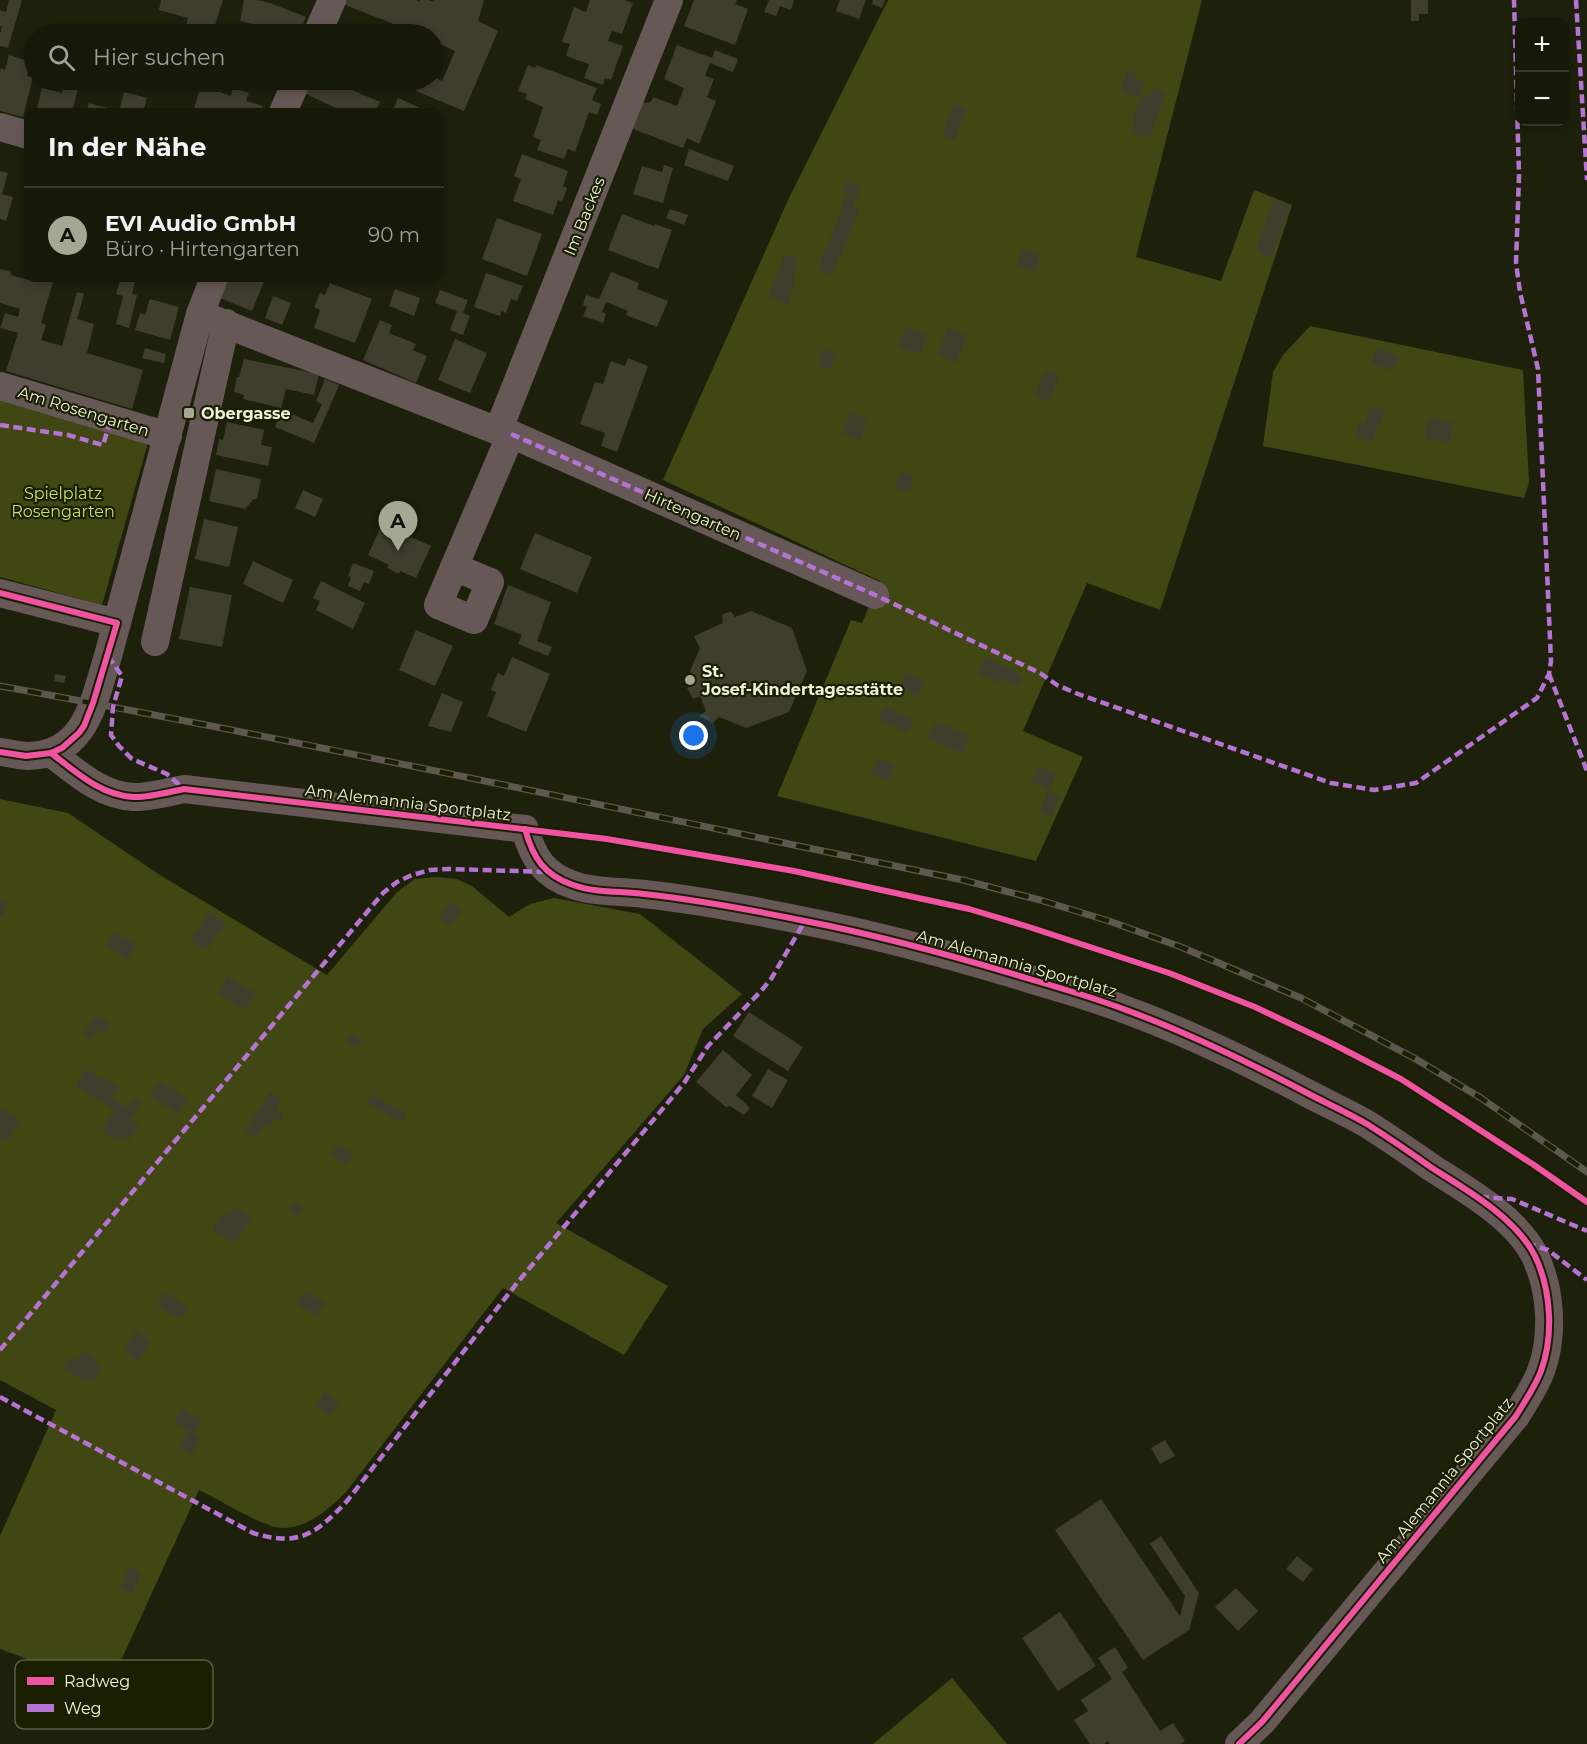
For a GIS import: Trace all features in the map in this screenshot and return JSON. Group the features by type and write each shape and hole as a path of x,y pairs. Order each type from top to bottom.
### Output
{"street":[{"path":"321,24 332,0"},
{"name":"Im Backes","path":"505,432 669,0"},
{"path":"285,108 293,90"},
{"path":"0,127 24,134"},
{"path":"155,642 213,318 214,282"},
{"path":"0,752 26,756 51,753 62,748 79,734 84,726 117,623 168,436 213,318"},
{"name":"Hirtengarten","path":"213,318 505,432 875,595"},
{"name":"Am Rosengarten","path":"0,386 168,436"},
{"path":"454,567 505,432"},
{"path":"0,593 117,623"},
{"name":"Am Alemannia Sportplatz","path":"51,753 87,781 108,792 134,798 184,789 525,829 529,846 542,866 560,880 583,888 644,893 805,921 981,964 1083,995 1199,1039 1368,1125 1477,1197 1507,1221 1519,1232 1535,1257 1543,1277 1548,1303 1547,1350 1542,1369 1532,1390 1516,1416 1262,1722 1239,1744"}],"green space":[{"path":"888,0 1202,0 1136,257 1221,281 1254,190 1292,205 1160,610 1087,583 1023,731 1083,757 1036,861 777,796 851,620 862,623 880,581 663,480 789,198"},
{"path":"1310,326 1523,370 1529,483 1524,498 1263,446 1273,372 1283,355"},
{"name":"Spielplatz Rosengarten","path":"0,399 148,443 102,605 0,577"},
{"path":"0,799 68,813 163,877 327,975 397,892 415,879 437,877 457,879 472,886 509,917 530,904 554,898 640,914 742,994 703,1029 684,1075 556,1223 668,1286 624,1355 503,1288 346,1492 318,1516 301,1525 274,1527 199,1490 121,1660 30,1660 0,1649 0,1536 56,1410 0,1380"},
{"path":"952,1678 1007,1744 873,1744"}],"building":[{"path":"9,0 22,0 8,48 0,46 2,26 0,26 0,10 6,12"},
{"path":"161,0 223,0 215,24 187,24 188,18 159,10"},
{"path":"244,0 270,3 306,17 303,24 253,24 240,21"},
{"path":"345,0 416,0 419,2 429,0 434,2 434,0 484,0 478,21 498,31 464,111 416,91 444,90 444,76 455,51 444,46 444,24 394,24 343,4"},
{"path":"590,0 625,0 633,3 622,34 612,31 608,41 623,46 611,80 605,78 603,85 584,78 589,64 566,56 570,44 562,42 574,7 586,12"},
{"path":"694,0 737,0 735,4 748,9 735,45 684,26"},
{"path":"769,0 794,0 791,10 780,6 776,16 764,12"},
{"path":"840,0 866,0 859,19 836,11"},
{"path":"873,0 885,0 882,8 872,4"},
{"path":"1411,0 1428,0 1428,14 1419,14 1419,21 1411,21"},
{"path":"677,45 712,58 715,50 738,59 733,72 710,63 705,76 714,79 707,97 716,101 699,144 687,138 683,148 633,129 643,103 651,102 653,97 677,106 684,88 664,79"},
{"path":"9,55 24,60 24,90 30,90 23,117 0,111 0,72 1,68 5,70"},
{"path":"528,65 535,68 536,65 597,88 592,100 601,104 597,115 589,112 575,152 568,149 564,159 537,150 541,140 533,137 543,107 525,99 527,94 518,91"},
{"path":"1127,70 1137,73 1135,79 1144,81 1139,97 1121,91"},
{"path":"1153,88 1166,92 1149,138 1132,132 1136,121 1132,120 1142,95 1149,98"},
{"path":"42,90 62,93 63,90 78,90 73,108 37,108"},
{"path":"232,90 249,93 246,101 263,106 262,108 194,108 199,92 220,92 231,96"},
{"path":"308,90 352,90 380,102 377,108 336,108 306,94"},
{"path":"124,92 147,98 144,108 120,108"},
{"path":"398,98 420,108 394,108"},
{"path":"89,103 108,108 87,108"},
{"path":"954,104 966,109 954,141 942,136"},
{"path":"689,149 734,166 728,181 684,165"},
{"path":"522,154 568,171 563,186 567,188 562,202 558,200 553,215 513,201 521,179 514,176"},
{"path":"664,165 673,168 663,203 633,194 642,166 662,172"},
{"path":"0,171 8,173 2,194 13,197 6,221 0,219"},
{"path":"847,181 861,188 852,207 859,210 832,275 818,269 844,204 842,203 847,191 843,189"},
{"path":"1273,199 1290,205 1271,258 1256,250"},
{"path":"670,209 688,215 684,225 666,218"},
{"path":"622,214 672,230 658,269 608,250"},
{"path":"497,218 542,234 527,276 482,259"},
{"path":"1022,249 1040,255 1035,272 1016,266"},
{"path":"785,254 798,259 788,304 768,296"},
{"path":"0,269 11,272 10,275 24,279 24,282 53,282 41,323 46,325 41,340 62,346 77,292 84,294 77,319 94,324 87,353 143,370 132,409 6,371 18,333 0,328 5,313 18,317 20,309 0,303"},
{"path":"611,272 639,283 637,289 668,301 657,327 626,315 628,311 606,302 602,312 606,314 603,323 583,316 587,307 583,305 586,295 599,299"},
{"path":"486,273 523,286 517,301 511,299 506,313 502,311 500,316 474,307"},
{"path":"120,282 135,282 132,294 137,295 129,328 116,324 123,296 116,294"},
{"path":"227,282 264,282 252,311 220,298"},
{"path":"330,283 372,299 355,343 314,328 320,310 314,307 320,293 325,295"},
{"path":"395,289 420,298 414,316 389,306"},
{"path":"440,290 468,300 463,313 470,316 463,335 450,330 457,311 435,303"},
{"path":"273,296 291,303 282,325 265,318"},
{"path":"150,299 179,307 170,340 135,330 140,313 145,315"},
{"path":"380,320 392,325 389,333 416,344 413,350 427,356 416,383 363,360"},
{"path":"906,327 927,335 919,354 898,346"},
{"path":"948,328 967,336 955,363 937,355"},
{"path":"455,339 487,353 470,393 438,380"},
{"path":"145,348 166,354 164,363 142,358"},
{"path":"1377,348 1398,356 1393,371 1371,363"},
{"path":"824,349 836,354 830,370 818,365"},
{"path":"628,358 648,366 617,452 601,446 605,433 580,424 595,382 603,384 611,361 625,366"},
{"path":"244,359 319,374 314,395 286,389 281,408 243,399 244,395 234,392"},
{"path":"1045,370 1059,376 1049,402 1035,396"},
{"path":"325,379 339,385 314,443 275,427 282,410 313,423 322,404 316,401"},
{"path":"1369,407 1384,410 1381,424 1377,424 1373,442 1356,438 1359,422 1365,423"},
{"path":"850,412 868,419 860,440 843,433"},
{"path":"1429,418 1453,422 1449,443 1425,439"},
{"path":"227,422 264,430 261,445 272,447 268,466 216,455 219,439 223,440"},
{"path":"216,469 261,479 257,499 254,499 245,509 209,501"},
{"path":"901,471 914,476 908,492 895,487"},
{"path":"303,490 323,499 315,517 295,508"},
{"path":"204,519 238,527 229,567 195,559"},
{"path":"382,524 431,546 416,578 400,571 399,574 387,568 389,565 368,555"},
{"path":"535,533 592,557 577,593 520,569"},
{"path":"253,561 293,580 283,603 243,584"},
{"path":"353,563 374,571 369,584 364,582 360,591 348,586 351,577 348,576"},
{"path":"321,581 365,603 353,629 316,610 320,601 313,598"},
{"path":"508,585 551,602 537,641 552,647 548,656 518,644 522,635 494,624"},
{"path":"190,587 232,595 222,647 179,639"},
{"path":"751,611 792,628 807,671 789,712 746,728 719,717 713,723 699,716 706,711 700,696 693,699 687,688 696,684 690,671 700,648 694,636 723,623 722,616 725,613 731,612 735,617"},
{"path":"416,630 453,646 435,686 399,670"},
{"path":"512,657 550,674 526,732 487,716 496,692 491,690 494,682 498,673 504,676"},
{"path":"985,657 1023,676 1018,687 1001,678 999,683 978,673"},
{"path":"905,673 924,681 918,696 899,688"},
{"path":"55,674 66,676 64,683 54,681"},
{"path":"442,693 463,702 451,732 428,726"},
{"path":"884,707 913,719 907,733 878,720"},
{"path":"936,722 970,736 962,753 928,739"},
{"path":"878,758 895,765 888,781 871,774"},
{"path":"1038,767 1056,774 1049,790 1031,782"},
{"path":"1047,791 1061,797 1052,817 1040,812"},
{"path":"0,900 9,904 2,917 0,916"},
{"path":"450,902 462,910 450,926 439,918"},
{"path":"210,912 226,924 207,950 190,939"},
{"path":"114,932 136,945 128,959 106,946"},
{"path":"228,976 255,993 245,1010 217,993"},
{"path":"749,1012 803,1047 788,1071 733,1036"},
{"path":"96,1015 110,1024 104,1035 97,1030 90,1040 83,1035"},
{"path":"351,1034 362,1040 357,1048 346,1042"},
{"path":"723,1050 752,1075 736,1095 750,1108 744,1115 730,1106 726,1107 696,1082"},
{"path":"86,1069 118,1086 112,1098 128,1108 134,1098 142,1102 131,1120 139,1125 129,1140 122,1136 119,1142 102,1131 115,1110 76,1086"},
{"path":"768,1069 788,1080 772,1108 752,1096"},
{"path":"160,1081 188,1099 179,1114 150,1096"},
{"path":"270,1092 282,1099 276,1109 283,1113 278,1122 274,1119 269,1128 265,1125 256,1139 245,1131"},
{"path":"372,1094 407,1114 402,1123 367,1103"},
{"path":"0,1108 20,1119 8,1141 0,1137"},
{"path":"338,1144 353,1155 346,1165 331,1154"},
{"path":"294,1201 304,1208 298,1216 288,1209"},
{"path":"235,1207 251,1217 235,1243 213,1230 224,1212 230,1215"},
{"path":"305,1291 325,1303 317,1316 297,1304"},
{"path":"164,1292 188,1307 180,1319 157,1305"},
{"path":"136,1331 151,1341 139,1361 124,1351"},
{"path":"82,1351 97,1360 95,1364 101,1368 94,1381 88,1377 85,1381 63,1368 70,1357 76,1361"},
{"path":"324,1392 339,1401 331,1416 316,1407"},
{"path":"182,1408 201,1420 194,1433 201,1438 191,1455 179,1447 189,1431 174,1422"},
{"path":"1165,1440 1175,1456 1160,1464 1151,1448"},
{"path":"1101,1499 1180,1616 1185,1596 1150,1544 1161,1536 1199,1593 1189,1630 1143,1660 1055,1530"},
{"path":"1297,1556 1313,1569 1303,1582 1286,1569"},
{"path":"129,1567 141,1572 132,1593 120,1588"},
{"path":"1236,1588 1258,1611 1238,1631 1215,1607"},
{"path":"1060,1612 1096,1666 1058,1691 1022,1638"},
{"path":"1115,1647 1128,1668 1122,1672 1160,1731 1173,1723 1185,1741 1181,1744 1110,1744 1108,1741 1104,1744 1090,1744 1074,1720 1088,1711 1081,1700 1112,1679 1098,1658"}],"railway":[{"path":"0,686 362,756 963,880 1109,921 1181,947 1301,998 1414,1058 1481,1098 1587,1172"}],"marked path":[{"path":"511,434 875,595 1040,673 1057,685 1078,694 1331,783 1374,790 1416,783 1537,698 1549,674 1551,661 1538,369 1520,292 1516,263 1519,175 1514,0"},
{"path":"1576,0 1587,180"},
{"path":"0,425 68,435 103,445 111,419"},
{"path":"108,656 122,676 113,707 111,735 132,759 167,774 184,789"},
{"path":"1549,674 1587,771"},
{"path":"0,1350 383,893 397,882 430,870 549,872"},
{"path":"0,1397 253,1533 283,1539 306,1535 326,1522 347,1501 517,1283 684,1083 708,1046 771,979 805,921"},
{"path":"1480,1197 1512,1199 1587,1231"},
{"path":"1527,1243 1548,1250 1587,1280"}],"cycle path":[{"path":"0,593 117,623 93,703 79,733 62,748 51,753 26,756 0,752"},
{"path":"51,753 79,775 99,787 121,795 145,797 184,789 607,839 794,871 969,909 1169,973 1255,1007 1401,1079 1587,1202"},
{"path":"525,829 532,849 541,864 554,876 573,885 725,906 863,933 1068,990 1173,1028 1242,1060 1367,1124 1475,1195 1503,1217 1527,1242 1545,1283 1549,1313 1548,1343 1541,1371 1533,1388 1516,1416 1262,1722 1239,1744"}],"place":[{"name":"Obergasse","path":"189,413"},
{"name":"EVI Audio GmbH","path":"398,551"},
{"name":"St. Josef-Kindertagesstätte","path":"690,680"}]}
